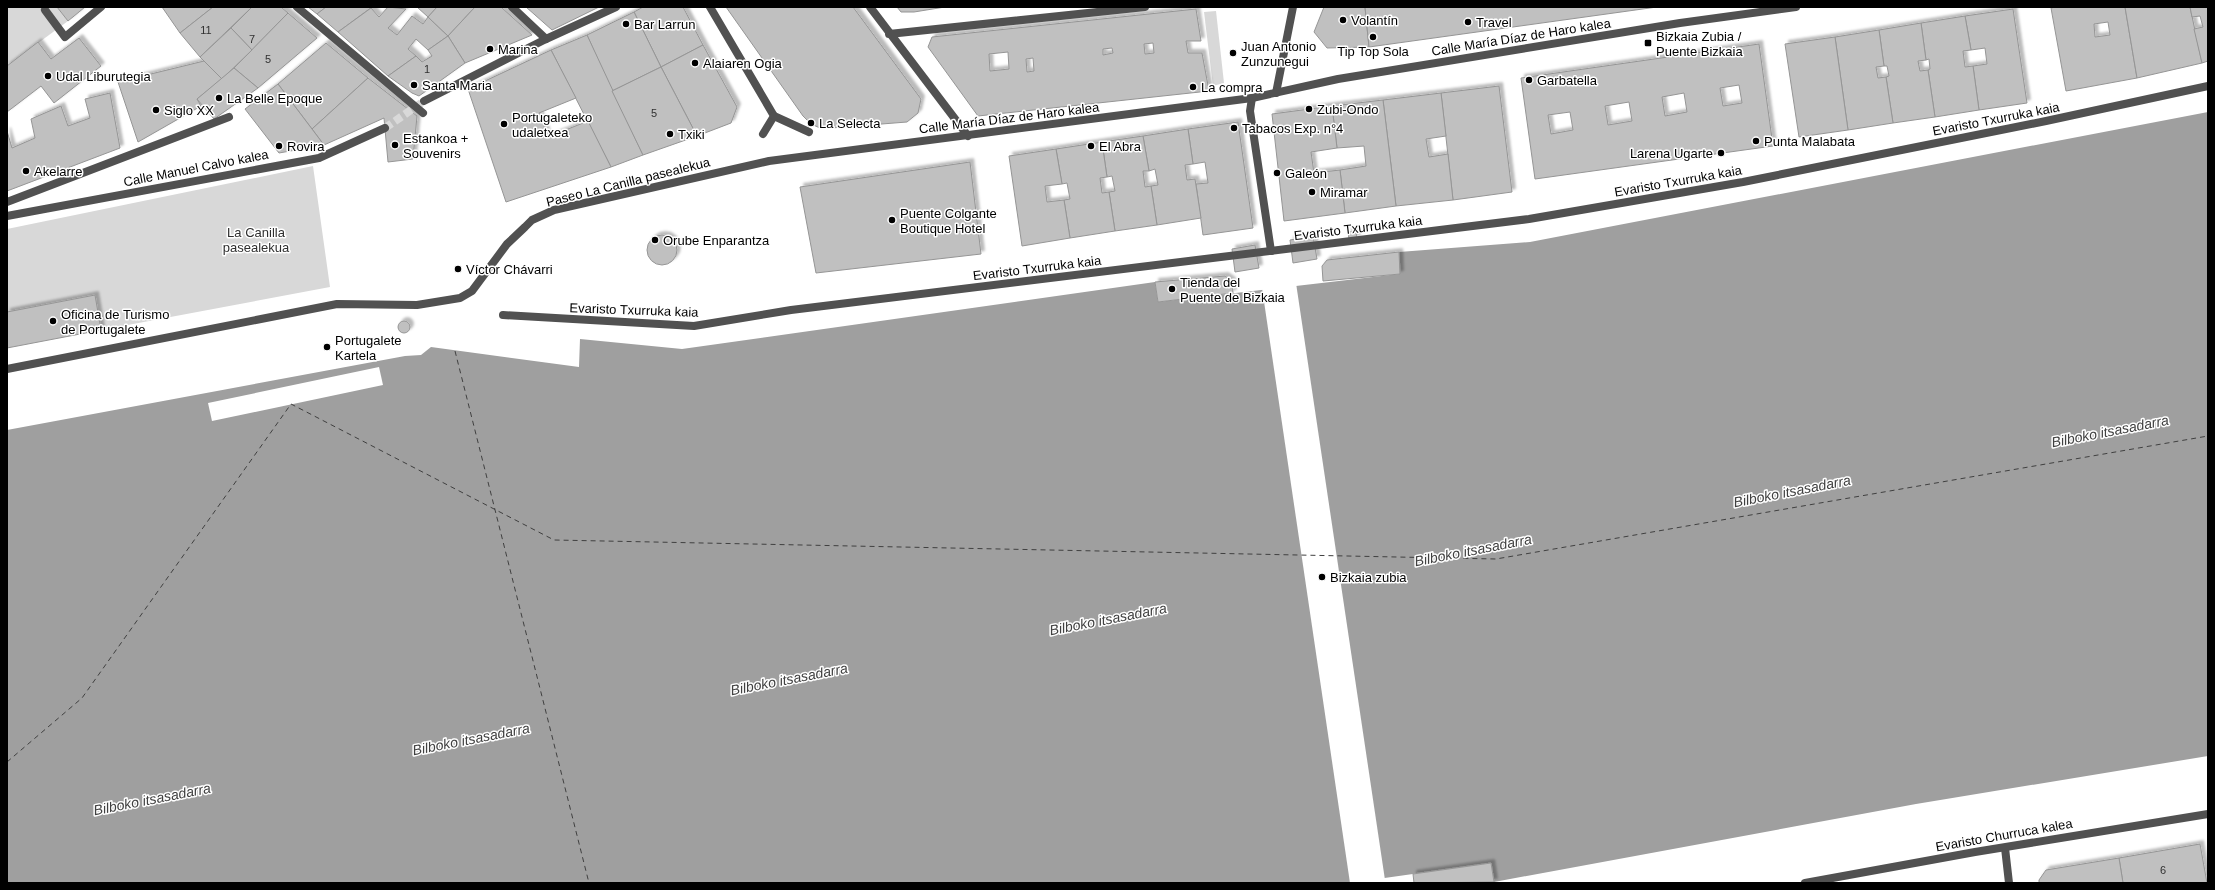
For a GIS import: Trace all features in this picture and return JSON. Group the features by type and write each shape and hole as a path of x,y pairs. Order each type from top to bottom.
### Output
{"street":[{"path":"45,10 65,37 101,7"},
{"path":"297,7 423,112"},
{"path":"512,7 546,39"},
{"path":"424,101 546,39 616,7"},
{"path":"710,7 774,116 809,132"},
{"path":"870,7 889,34 968,136"},
{"path":"889,34 1145,7"},
{"path":"1276,93 1293,7"},
{"name":"Calle María Díaz de Haro kalea","path":"769,161 1252,98 1346,78 1680,23 1796,7"},
{"name":"Evaristo Txurruka kaia","path":"503,315 694,326 791,310 1529,219 1742,182 2046,121 2208,86"},
{"path":"1252,98 1250,111 1271,251"},
{"path":"763,134 774,116"},
{"name":"Calle Manuel Calvo kalea","path":"7,202 229,117"},
{"name":"Calle Manuel Calvo kalea","path":"7,216 319,158 385,128"},
{"name":"Paseo La Canilla pasealekua","path":"7,369 337,304 417,305 460,298 472,291 507,244 532,220 554,210 769,161"},
{"name":"Evaristo Churruca kalea","path":"1805,883 2208,814"},
{"path":"2004,848 2009,883"}],"green space":[{"path":"7,7 57,7 68,21 7,66"},
{"path":"1216,11 1224,83 1213,86 1204,12"},
{"name":"La Canilla pasealekua","path":"313,166 330,287 101,330 94,295 7,312 7,229"}],"water":[{"name":"Bilboko itsasadarra","path":"2208,112 2208,756 1916,804 1494,882 1491,863 1349,883 7,883 7,430 405,356 421,355 431,347 579,367 580,339 682,349 1155,282 1158,302 1399,274 1399,252 1530,242"}],"pier":[{"name":"Bizkaia zubia","path":"1296,283 1385,880 1364,883 1350,883 1262,288"},
{"path":"379,367 383,385 212,421 208,403"}],"building":[{"path":"57,7 85,7 68,21"},
{"path":"162,7 213,7 180,33"},
{"path":"213,7 252,7 200,57 180,33"},
{"path":"252,7 281,7 288,13 252,50 231,28"},
{"path":"308,7 326,7 317,14"},
{"path":"326,7 372,7 338,32 317,14"},
{"path":"388,7 406,9 388,28 397,35 412,16 423,24 428,17 448,36 428,50 416,39 408,49 416,56 388,76 338,32 371,8 379,17"},
{"path":"417,7 437,7 428,17"},
{"path":"437,7 475,7 448,36 428,17"},
{"path":"475,7 501,7 532,35 465,63 448,36"},
{"path":"526,7 599,7 552,30"},
{"path":"643,7 683,7 703,45 661,67 634,12"},
{"path":"726,7 853,7 921,99 918,113 907,122 831,128 820,128 811,124 803,116"},
{"path":"897,7 945,7 914,12 901,12"},
{"name":"Volantín","path":"1324,7 1365,7 1369,47 1327,48 1314,32"},
{"path":"1365,7 1657,7 1369,47"},
{"path":"2125,7 2137,78 2066,91 2051,8","holes":["2108,22 2110,35 2095,37 2094,24"]},
{"path":"2125,7 2190,7 2202,63 2137,78"},
{"path":"2190,7 2208,7 2208,61 2202,63 2194,29 2203,27 2200,16 2192,17"},
{"path":"1196,9 1201,41 1186,41 1188,53 1202,53 1209,91 978,116 928,47 932,37","holes":["1153,43 1154,53 1145,54 1144,44","1112,48 1113,53 1103,55 1103,49","1008,52 1009,69 990,71 989,54","1033,58 1034,71 1027,72 1026,59"]},
{"path":"2013,9 2027,103 1979,110 1973,66 1987,64 1985,48 1971,50 1965,16"},
{"path":"634,12 661,67 612,91 587,35"},
{"path":"288,13 317,38 258,88 234,68"},
{"path":"1965,16 1971,50 1963,51 1965,67 1973,66 1979,110 1935,117 1928,70 1930,69 1929,59 1926,60 1921,23"},
{"path":"1921,23 1926,60 1918,61 1920,71 1928,70 1935,117 1893,123 1886,77 1889,76 1887,66 1884,66 1879,30"},
{"path":"231,28 252,50 222,79 200,57"},
{"path":"1879,30 1884,66 1876,67 1878,78 1886,77 1893,123 1848,130 1835,37"},
{"path":"587,35 643,155 611,167 551,50"},
{"path":"448,36 465,63 419,96 412,93 388,76 416,56 422,62 432,56 428,50"},
{"path":"1835,37 1848,130 1799,137 1785,44"},
{"name":"Udal Liburutegia","path":"79,38 101,66 54,103 41,86 7,112 7,66 38,42 51,59"},
{"path":"326,43 368,78 312,129 278,84"},
{"path":"1759,44 1773,146 1535,179 1521,78","holes":["1739,85 1742,103 1723,106 1720,88","1684,93 1687,112 1665,116 1662,97","1629,102 1632,121 1608,125 1605,106","1570,112 1573,130 1551,134 1548,115"]},
{"path":"703,45 737,107 731,123 697,136 661,67"},
{"path":"551,50 576,98 539,113 548,137 588,121 611,167 506,202 468,89"},
{"path":"204,61 222,79 197,99 201,106 138,142 118,82"},
{"path":"661,67 697,136 643,155 612,91"},
{"path":"234,68 258,88 214,119 197,99"},
{"path":"368,78 417,116 413,159 388,162 384,118 324,145 312,129"},
{"path":"278,84 324,145 279,153 245,109"},
{"path":"1499,86 1512,192 1453,200 1441,93"},
{"path":"110,93 120,148 7,191 7,131 12,148 35,138 31,119 61,106 68,126 90,118 85,99"},
{"path":"1441,93 1446,136 1426,139 1429,157 1448,154 1453,200 1396,206 1383,100"},
{"path":"1383,100 1396,206 1345,213 1340,170 1366,166 1364,146 1337,148 1332,106"},
{"path":"1332,106 1337,148 1311,152 1314,173 1340,170 1345,213 1284,221 1272,114"},
{"path":"1238,122 1253,228 1203,235 1196,184 1208,183 1205,162 1193,164 1188,129"},
{"path":"1188,129 1193,164 1185,165 1187,180 1195,179 1201,218 1157,225 1151,186 1158,185 1155,169 1149,171 1143,136"},
{"path":"1143,136 1149,171 1143,171 1145,187 1151,186 1157,225 1115,231 1109,192 1115,191 1112,176 1107,177 1102,142"},
{"path":"1102,142 1107,177 1100,178 1102,193 1109,192 1115,231 1070,238 1064,200 1070,199 1067,183 1062,184 1056,149"},
{"path":"1056,149 1062,184 1045,186 1047,202 1064,200 1070,238 1022,246 1009,156"},
{"name":"Puente Colgante Boutique Hotel","path":"970,162 981,254 816,273 800,187"},
{"path":"1356,231 1357,238 1349,239 1348,232"},
{"path":"662,235 673,239 677,250 673,261 662,265 651,261 647,250 651,239"},
{"path":"1313,236 1317,259 1293,263 1290,240"},
{"path":"1255,245 1259,268 1235,272 1232,249"},
{"path":"1399,252 1400,274 1323,281 1322,266 1327,260"},
{"path":"1225,276 1232,281 1233,293 1158,302 1155,282"},
{"name":"Oficina de Turismo de Portugalete","path":"95,295 101,330 7,348 7,312"},
{"path":"406,321 409,322 409,332 402,333 399,332 398,325 399,322"},
{"path":"2200,844 2207,883 2123,883 2119,858"},
{"path":"2119,858 2123,883 2039,883 2039,880 2046,870"},
{"path":"1491,863 1494,882 1414,883 1413,874"}],"ferry route":[{"path":"455,351 589,883"},
{"path":"7,762 82,698 291,404 554,540 1496,559 2208,436"}],"tunnel":[{"path":"385,128 424,101"}],"place":[{"name":"Volantín","path":"1343,20"},
{"name":"Travel","path":"1468,22"},
{"name":"Bar Larrun","path":"626,24"},
{"name":"Tip Top Sola","path":"1373,37"},
{"name":"Bizkaia Zubia / Puente Bizkaia","path":"1648,43"},
{"name":"Marina","path":"490,49"},
{"name":"Juan Antonio Zunzunegui","path":"1233,53"},
{"name":"Alaiaren Ogia","path":"695,63"},
{"name":"Udal Liburutegia","path":"48,76"},
{"name":"Garbatella","path":"1529,80"},
{"name":"Santa Maria","path":"414,85"},
{"name":"La compra","path":"1193,87"},
{"name":"La Belle Epoque","path":"219,98"},
{"name":"Zubi-Ondo","path":"1309,109"},
{"name":"Siglo XX","path":"156,110"},
{"name":"La Selecta","path":"811,123"},
{"name":"Portugaleteko udaletxea","path":"504,124"},
{"name":"Tabacos Exp. n°4","path":"1234,128"},
{"name":"Txiki","path":"670,134"},
{"name":"Punta Malabata","path":"1756,141"},
{"name":"Estankoa + Souvenirs","path":"395,145"},
{"name":"Rovira","path":"279,146"},
{"name":"El Abra","path":"1091,146"},
{"name":"Larena Ugarte","path":"1721,153"},
{"name":"Akelarre","path":"26,171"},
{"name":"Galeón","path":"1277,173"},
{"name":"Miramar","path":"1312,192"},
{"name":"Puente Colgante Boutique Hotel","path":"892,220"},
{"name":"Orube Enparantza","path":"655,240"},
{"name":"Víctor Chávarri","path":"458,269"},
{"name":"Tienda del Puente de Bizkaia","path":"1172,289"},
{"name":"Oficina de Turismo de Portugalete","path":"53,321"},
{"name":"Portugalete Kartela","path":"327,347"},
{"name":"Bizkaia zubia","path":"1322,577"}]}
